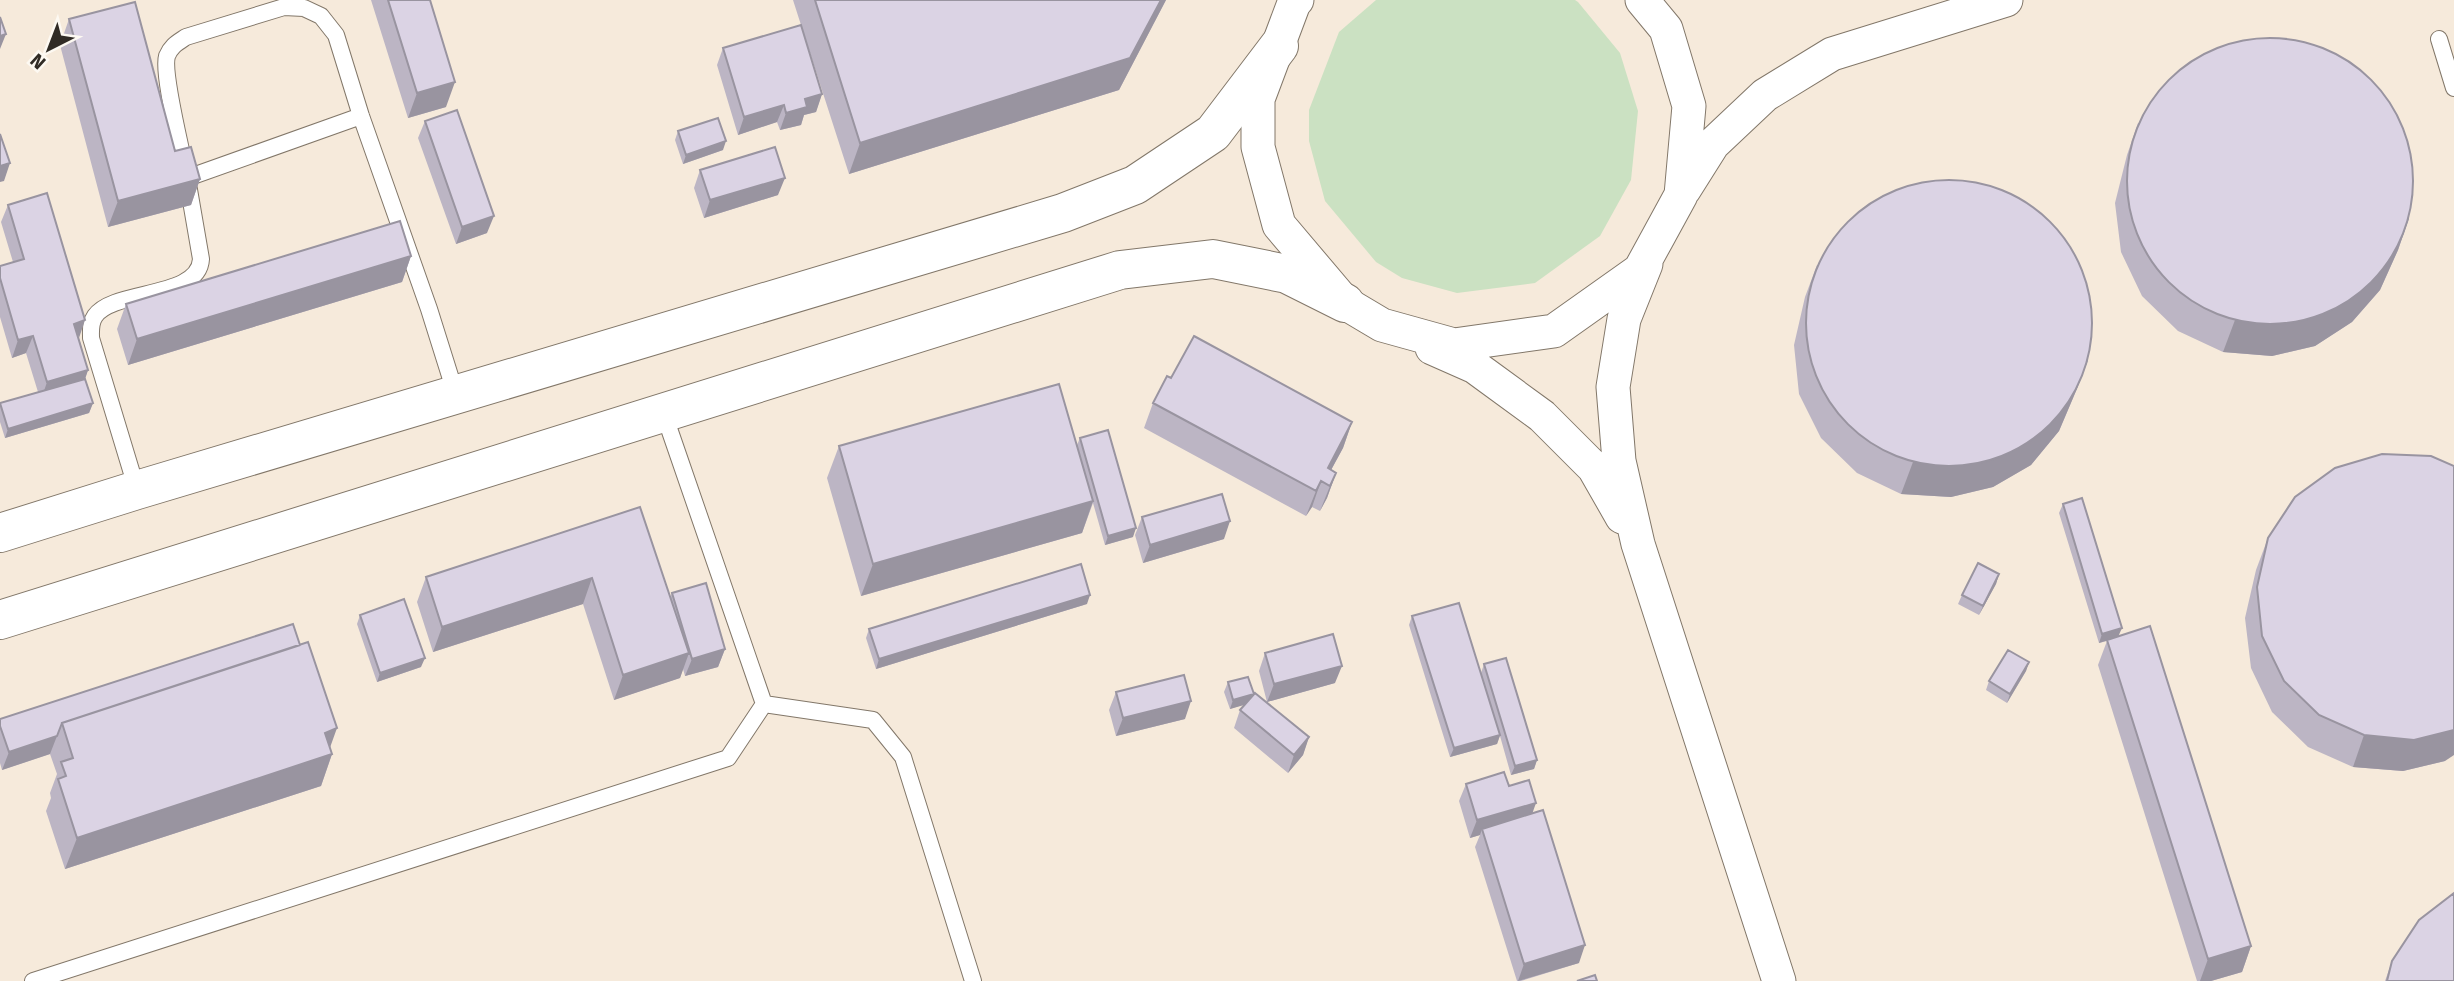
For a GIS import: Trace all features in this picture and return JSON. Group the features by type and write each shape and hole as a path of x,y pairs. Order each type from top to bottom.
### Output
{"street":[{"path":"1642,0 1666,29 1689,106 1681,195"},
{"path":"1382,325 1454,345 1554,331 1640,270 1681,195 1713,144 1765,95 1832,54 2006,0"},
{"path":"1296,1 1258,99 1258,147 1279,225 1345,303"},
{"path":"0,533 1063,213 1135,184 1213,133 1279,46"},
{"path":"1657,239 1624,319 1613,387 1619,461 1638,544 1780,981"},
{"path":"0,620 1119,270 1213,260 1287,274 1382,325 1475,367 1542,416 1594,468 1638,544"}],"lane":[{"path":"137,490 91,338 91,326 95,315 107,307 185,282 197,274 201,267 166,59 172,47 186,37 284,7 304,8 321,16 336,35 456,395"},
{"path":"2439,39 2454,88"},
{"path":"187,178 361,116"},
{"path":"664,414 764,704"},
{"path":"33,981 728,758 764,704"},
{"path":"764,704 873,720 903,757 973,981"}],"green space":[{"path":"1376,0 1578,2 1620,53 1638,111 1631,180 1600,236 1535,283 1457,293 1402,278 1376,262 1325,201 1309,141 1309,110 1339,32"}],"building":[{"path":"388,0 430,0 455,82 417,93"},
{"path":"815,0 1161,0 1130,58 860,143"},
{"path":"135,2 175,151 191,147 200,179 118,201 69,19"},
{"path":"0,17 6,34 0,36"},
{"path":"801,25 822,94 805,99 807,107 786,113 784,105 744,117 723,48"},
{"path":"2270,38 2298,41 2325,49 2349,62 2371,80 2389,102 2402,126 2410,153 2413,181 2410,209 2402,236 2389,260 2371,282 2349,300 2325,313 2298,321 2270,324 2242,321 2215,313 2191,300 2169,282 2151,260 2138,236 2130,209 2127,181 2130,153 2138,126 2151,102 2169,80 2191,62 2215,49 2242,41"},
{"path":"457,110 494,216 462,227 425,121"},
{"path":"718,118 726,141 686,155 678,131"},
{"path":"0,134 10,163 0,166"},
{"path":"775,147 785,178 710,200 700,170"},
{"path":"1949,180 1977,183 2004,191 2028,204 2050,222 2068,244 2081,268 2089,295 2092,323 2089,351 2081,378 2068,402 2050,424 2028,442 2004,455 1977,463 1949,466 1921,463 1894,455 1870,442 1848,424 1830,402 1817,378 1809,351 1806,323 1809,295 1817,268 1830,244 1848,222 1870,204 1894,191 1921,183"},
{"path":"47,193 85,320 74,324 88,370 47,382 33,336 18,340 0,278 0,266 24,259 8,205"},
{"path":"400,221 411,256 137,339 126,304"},
{"path":"1194,336 1352,422 1328,468 1336,473 1330,486 1321,481 1316,491 1153,403 1167,376 1171,378"},
{"path":"85,379 93,403 8,429 0,403"},
{"path":"1059,384 1093,501 873,564 839,446"},
{"path":"1108,430 1136,528 1108,536 1080,438"},
{"path":"2382,454 2431,456 2454,466 2454,730 2414,740 2364,735 2319,715 2284,681 2262,636 2257,587 2268,538 2295,497 2335,468"},
{"path":"1222,494 1230,521 1150,545 1142,517"},
{"path":"2082,498 2122,628 2102,634 2063,504"},
{"path":"640,507 689,653 623,675 592,578 442,627 426,577"},
{"path":"1978,563 1999,574 1983,606 1962,595"},
{"path":"1081,564 1090,595 879,659 869,629"},
{"path":"706,583 725,649 692,659 672,593"},
{"path":"404,599 425,658 380,673 360,615"},
{"path":"1459,603 1500,735 1454,748 1412,616"},
{"path":"293,624 300,645 62,723 57,736 9,752 0,719"},
{"path":"2150,626 2251,946 2208,959 2107,640"},
{"path":"1333,634 1342,666 1274,684 1265,653"},
{"path":"308,642 337,728 325,733 332,754 77,838 58,779 66,776 61,762 73,758 62,723"},
{"path":"2008,650 2029,662 2010,694 1989,681"},
{"path":"1506,658 1537,760 1515,766 1484,664"},
{"path":"1184,675 1191,701 1123,718 1116,692"},
{"path":"1248,677 1254,694 1233,700 1228,682"},
{"path":"1255,693 1309,737 1294,755 1240,710"},
{"path":"1504,772 1509,786 1529,780 1536,803 1477,820 1466,784"},
{"path":"1543,810 1585,945 1524,964 1482,829"},
{"path":"2454,893 2454,981 2387,981 2392,961 2419,920"},
{"path":"1595,975 1597,981 1577,981"}]}
